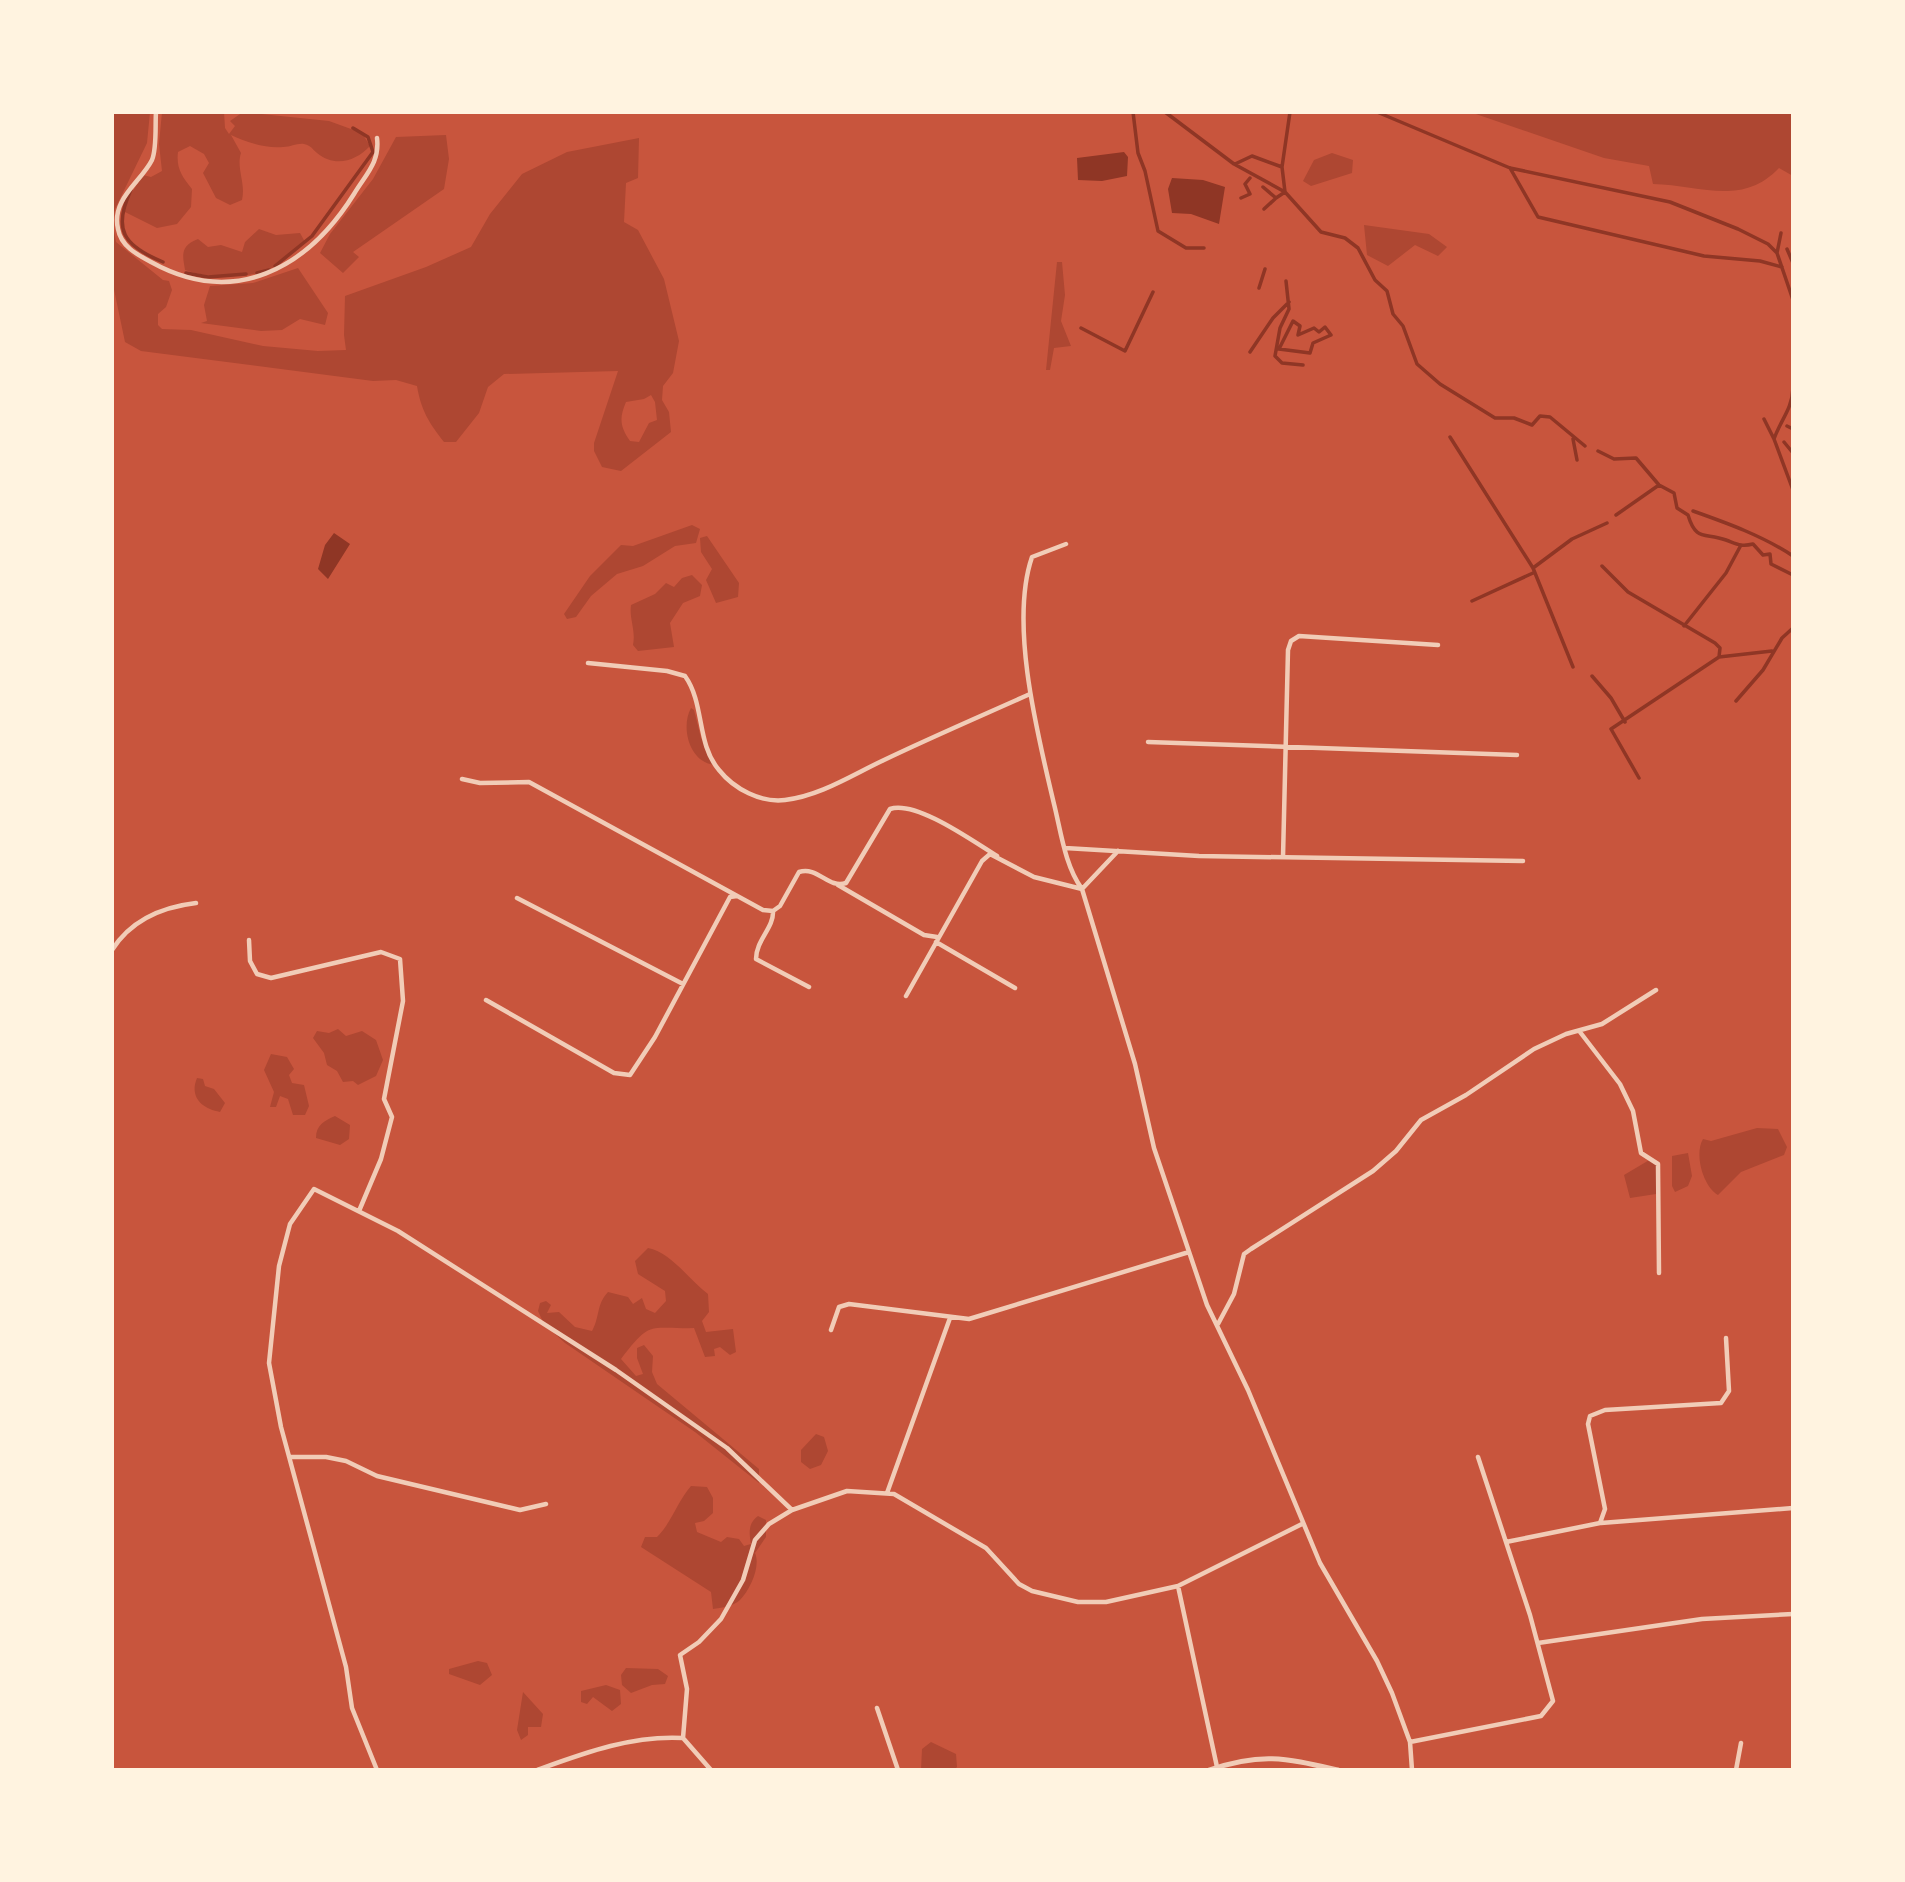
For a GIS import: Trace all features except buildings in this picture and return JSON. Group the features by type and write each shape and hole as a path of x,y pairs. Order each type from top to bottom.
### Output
{"street":[{"path":"156,112 152,159 132,184 117,216 120,238 129,248 160,267 211,281 262,276 290,264 322,235 349,202 379,154 377,138"},
{"path":"1066,544 1034,554 1030,561 1025,610 1030,694 1073,877 1082,889 1131,1052 1154,1148 1189,1252 1217,1325 1248,1390 1322,1568 1377,1661 1410,1742 1412,1770"},
{"path":"1283,857 1283,746 1288,650 1294,638 1438,645"},
{"path":"587,663 667,671 685,676 695,699 706,748 719,770 752,795 783,800 810,794 1030,694"},
{"path":"1148,742 1517,755"},
{"path":"462,779 480,783 529,782 763,910 773,911 780,906 799,872 815,871 924,935 935,938 940,936"},
{"path":"834,883 846,883 890,809 898,806 923,813 1034,877 1082,889"},
{"path":"1065,848 1199,856 1523,861"},
{"path":"1082,889 1119,850"},
{"path":"906,996 982,861 990,854 997,856"},
{"path":"486,1000 623,1076 630,1074 683,985 730,897 738,896"},
{"path":"517,898 683,985"},
{"path":"112,950 120,938 154,912 196,903"},
{"path":"773,911 774,919 756,950 756,959 809,988"},
{"path":"249,940 250,961 257,974 271,978 381,952 400,959 402,1001 384,1099 392,1118 382,1159 359,1211"},
{"path":"936,942 1015,988"},
{"path":"1217,1325 1234,1294 1244,1254 1373,1171 1396,1151 1421,1120 1466,1095 1520,1057 1566,1034 1580,1032 1611,1019 1656,990"},
{"path":"1580,1032 1620,1084 1633,1111 1641,1153 1658,1164 1659,1273"},
{"path":"377,1770 352,1708 346,1667 269,1363 279,1266 290,1224 315,1189 398,1231 616,1370 727,1448 792,1510"},
{"path":"831,1330 839,1307 849,1304 969,1319 1189,1252"},
{"path":"887,1493 950,1318"},
{"path":"1600,1522 1605,1509 1588,1424 1590,1416 1605,1410 1721,1404 1729,1391 1726,1338"},
{"path":"291,1457 326,1457 346,1461 377,1476 520,1510 546,1504"},
{"path":"1410,1742 1525,1720 1547,1712 1553,1701 1538,1643 1478,1457"},
{"path":"711,1770 683,1738 687,1689 680,1655 699,1642 722,1619 743,1580 755,1540 769,1524 792,1510 847,1491 887,1493 908,1501 986,1548 1019,1584 1032,1591 1078,1602 1106,1602 1178,1586 1302,1524"},
{"path":"1506,1542 1600,1522 1793,1508"},
{"path":"1178,1586 1217,1767"},
{"path":"1538,1643 1702,1619 1793,1614"},
{"path":"877,1709 898,1770"},
{"path":"537,1770 625,1742 659,1737 683,1738"},
{"path":"1736,1770 1741,1743"},
{"path":"1209,1770 1243,1760 1274,1756 1338,1770"}],"shaded area":[{"path":"112,112 150,112 147,143 115,209 113,225 116,242 163,280 169,281 172,290 166,307 158,314 158,325 162,329 191,330 263,346 318,351 346,350 345,296 426,267 471,247 490,214 522,174 567,152 639,138 638,178 626,183 624,222 638,230 664,279 679,341 673,373 663,386 662,400 669,412 671,432 621,471 602,467 594,451 594,443 618,371 504,374 488,387 479,413 456,442 444,442 426,416 417,386 396,380 373,381 141,351 125,342 112,280","holes":["651,395 655,402 657,420 649,423 639,442 630,441 622,422 626,402"]},
{"path":"162,112 224,112 225,128 229,134 235,126 230,121 243,112 329,121 362,133 370,146 352,159 338,161 324,158 304,144 270,147 231,135 241,153 243,194 242,200 230,205 216,198 203,173 209,163 204,154 190,146 178,152 178,163 180,172 192,189 191,207 177,224 157,228 125,212 126,202 143,175 151,177 162,171 159,144"},
{"path":"1470,112 1793,112 1793,176 1779,168 1765,180 1750,187 1720,191 1653,184 1649,166 1604,158"},
{"path":"446,135 449,159 444,189 353,252 359,257 343,273 320,253 330,234 373,179 396,137"},
{"path":"1124,152 1128,157 1127,176 1102,181 1078,180 1077,158"},
{"path":"1332,153 1353,160 1352,173 1311,186 1303,181 1314,160"},
{"path":"1172,178 1203,180 1225,187 1219,224 1191,214 1172,213 1168,189"},
{"path":"1364,225 1429,234 1447,247 1438,256 1415,245 1388,266 1367,255"},
{"path":"259,229 276,235 300,233 305,242 278,265 254,274 218,276 185,270 185,248 192,242 198,239 208,247 221,245 242,252 245,242"},
{"path":"1057,262 1062,262 1065,295 1061,321 1071,346 1054,348 1050,370 1046,370"},
{"path":"298,268 328,313 325,325 300,319 282,330 261,331 201,323 207,321 204,305 210,286 253,283"},
{"path":"692,525 700,529 696,543 675,546 643,566 617,574 591,596 576,617 567,619 564,614 590,576 621,545 633,546"},
{"path":"334,533 350,544 328,579 318,569 325,545"},
{"path":"707,536 739,583 738,597 716,603 706,580 712,569 701,552 700,538"},
{"path":"692,575 702,585 700,596 683,603 670,623 674,647 638,651 633,645 631,605 655,594 666,583 674,587 682,578"},
{"path":"691,708 694,710 701,738 716,765 700,758 690,744 687,725"},
{"path":"338,1029 346,1036 362,1031 376,1040 383,1060 376,1076 358,1085 353,1081 343,1082 337,1071 327,1065 324,1053 313,1038 317,1031 329,1033"},
{"path":"271,1054 287,1057 294,1069 289,1075 292,1083 304,1085 309,1106 305,1115 293,1115 288,1099 280,1096 276,1107 270,1107 274,1092 264,1070"},
{"path":"197,1078 203,1079 205,1086 214,1089 225,1103 220,1112 199,1101 195,1091"},
{"path":"335,1116 350,1125 349,1139 340,1145 316,1138 321,1124"},
{"path":"1757,1128 1778,1129 1787,1147 1784,1155 1741,1172 1718,1195 1704,1177 1699,1153 1703,1139 1711,1141"},
{"path":"1688,1153 1692,1176 1688,1186 1675,1192 1672,1186 1672,1156"},
{"path":"1651,1159 1656,1164 1656,1194 1630,1198 1624,1175"},
{"path":"648,1248 672,1261 708,1294 709,1312 702,1321 706,1332 733,1329 736,1352 730,1355 720,1347 714,1349 715,1356 705,1357 694,1328 660,1328 639,1337 621,1359 636,1376 643,1374 637,1358 637,1348 644,1345 653,1356 652,1372 657,1384 759,1469 759,1483 695,1432 565,1343 544,1324 538,1311 540,1303 546,1301 551,1305 547,1313 559,1312 575,1327 592,1331 608,1292 628,1297 633,1304 642,1298 646,1309 655,1313 666,1301 665,1291 638,1274 635,1261"},
{"path":"816,1434 824,1437 828,1451 821,1465 810,1469 801,1462 801,1450"},
{"path":"691,1486 707,1487 713,1498 713,1513 704,1521 695,1523 697,1532 721,1542 727,1537 739,1539 744,1546 751,1544 752,1522 758,1516 766,1520 766,1537 755,1553 757,1564 754,1578 744,1596 731,1605 713,1609 711,1592 641,1547 645,1537 657,1537 662,1531"},
{"path":"478,1661 487,1663 492,1675 480,1685 449,1674 449,1669"},
{"path":"626,1668 658,1669 668,1676 665,1684 652,1685 631,1693 622,1685 621,1675"},
{"path":"606,1685 620,1690 621,1704 612,1711 593,1697 587,1704 581,1702 581,1691"},
{"path":"523,1692 543,1714 541,1727 528,1727 528,1735 521,1740 517,1730"},
{"path":"931,1742 956,1754 957,1767 954,1770 921,1770 922,1749"}],"waterway":[{"path":"1133,112 1138,153 1145,171 1158,231 1186,248 1204,248"},
{"path":"1165,112 1234,164 1285,192 1321,232 1345,238 1358,248 1375,280 1387,291 1393,314 1403,326 1417,364 1440,384 1495,418 1514,418 1532,425 1540,416 1550,417 1585,446"},
{"path":"1263,187 1276,198 1285,192 1282,167 1290,112"},
{"path":"1377,112 1510,168 1670,202 1738,229 1768,244 1777,253"},
{"path":"275,266 312,236 373,152 368,137 353,128"},
{"path":"1235,164 1252,156 1282,167"},
{"path":"1510,168 1538,217 1704,256 1760,261 1782,267"},
{"path":"1241,198 1250,194 1245,184 1250,178"},
{"path":"131,190 122,216 125,235 139,250 163,262"},
{"path":"1264,209 1275,199"},
{"path":"1781,233 1777,253 1793,300"},
{"path":"1787,249 1793,263"},
{"path":"1259,288 1265,269"},
{"path":"257,273 269,270"},
{"path":"186,273 208,277 246,274"},
{"path":"1286,281 1289,309 1280,328 1275,356 1282,363 1303,365"},
{"path":"1081,328 1125,351 1153,292"},
{"path":"1250,352 1273,318 1289,302"},
{"path":"1293,321 1300,326 1298,335 1314,328 1319,332 1325,327 1331,335 1313,343 1310,353 1279,349 1293,321"},
{"path":"1793,388 1788,409 1774,439 1793,490"},
{"path":"1764,419 1774,439"},
{"path":"1787,426 1793,429"},
{"path":"1450,437 1533,568 1572,539 1607,523"},
{"path":"1573,439 1577,460"},
{"path":"1784,442 1793,453"},
{"path":"1598,451 1614,459 1636,458 1659,485 1674,493 1677,508 1688,515 1698,533 1739,545 1753,544 1763,555 1770,554 1771,564 1793,575"},
{"path":"1616,515 1659,485"},
{"path":"1693,511 1757,536 1793,556"},
{"path":"1684,626 1726,573 1741,545"},
{"path":"1602,566 1628,592 1715,643 1720,648 1719,657"},
{"path":"1533,568 1573,667"},
{"path":"1472,601 1533,573"},
{"path":"1736,701 1763,670 1782,638 1793,628"},
{"path":"1639,778 1611,729 1719,657 1772,651"},
{"path":"1592,676 1611,698 1625,722"}]}
